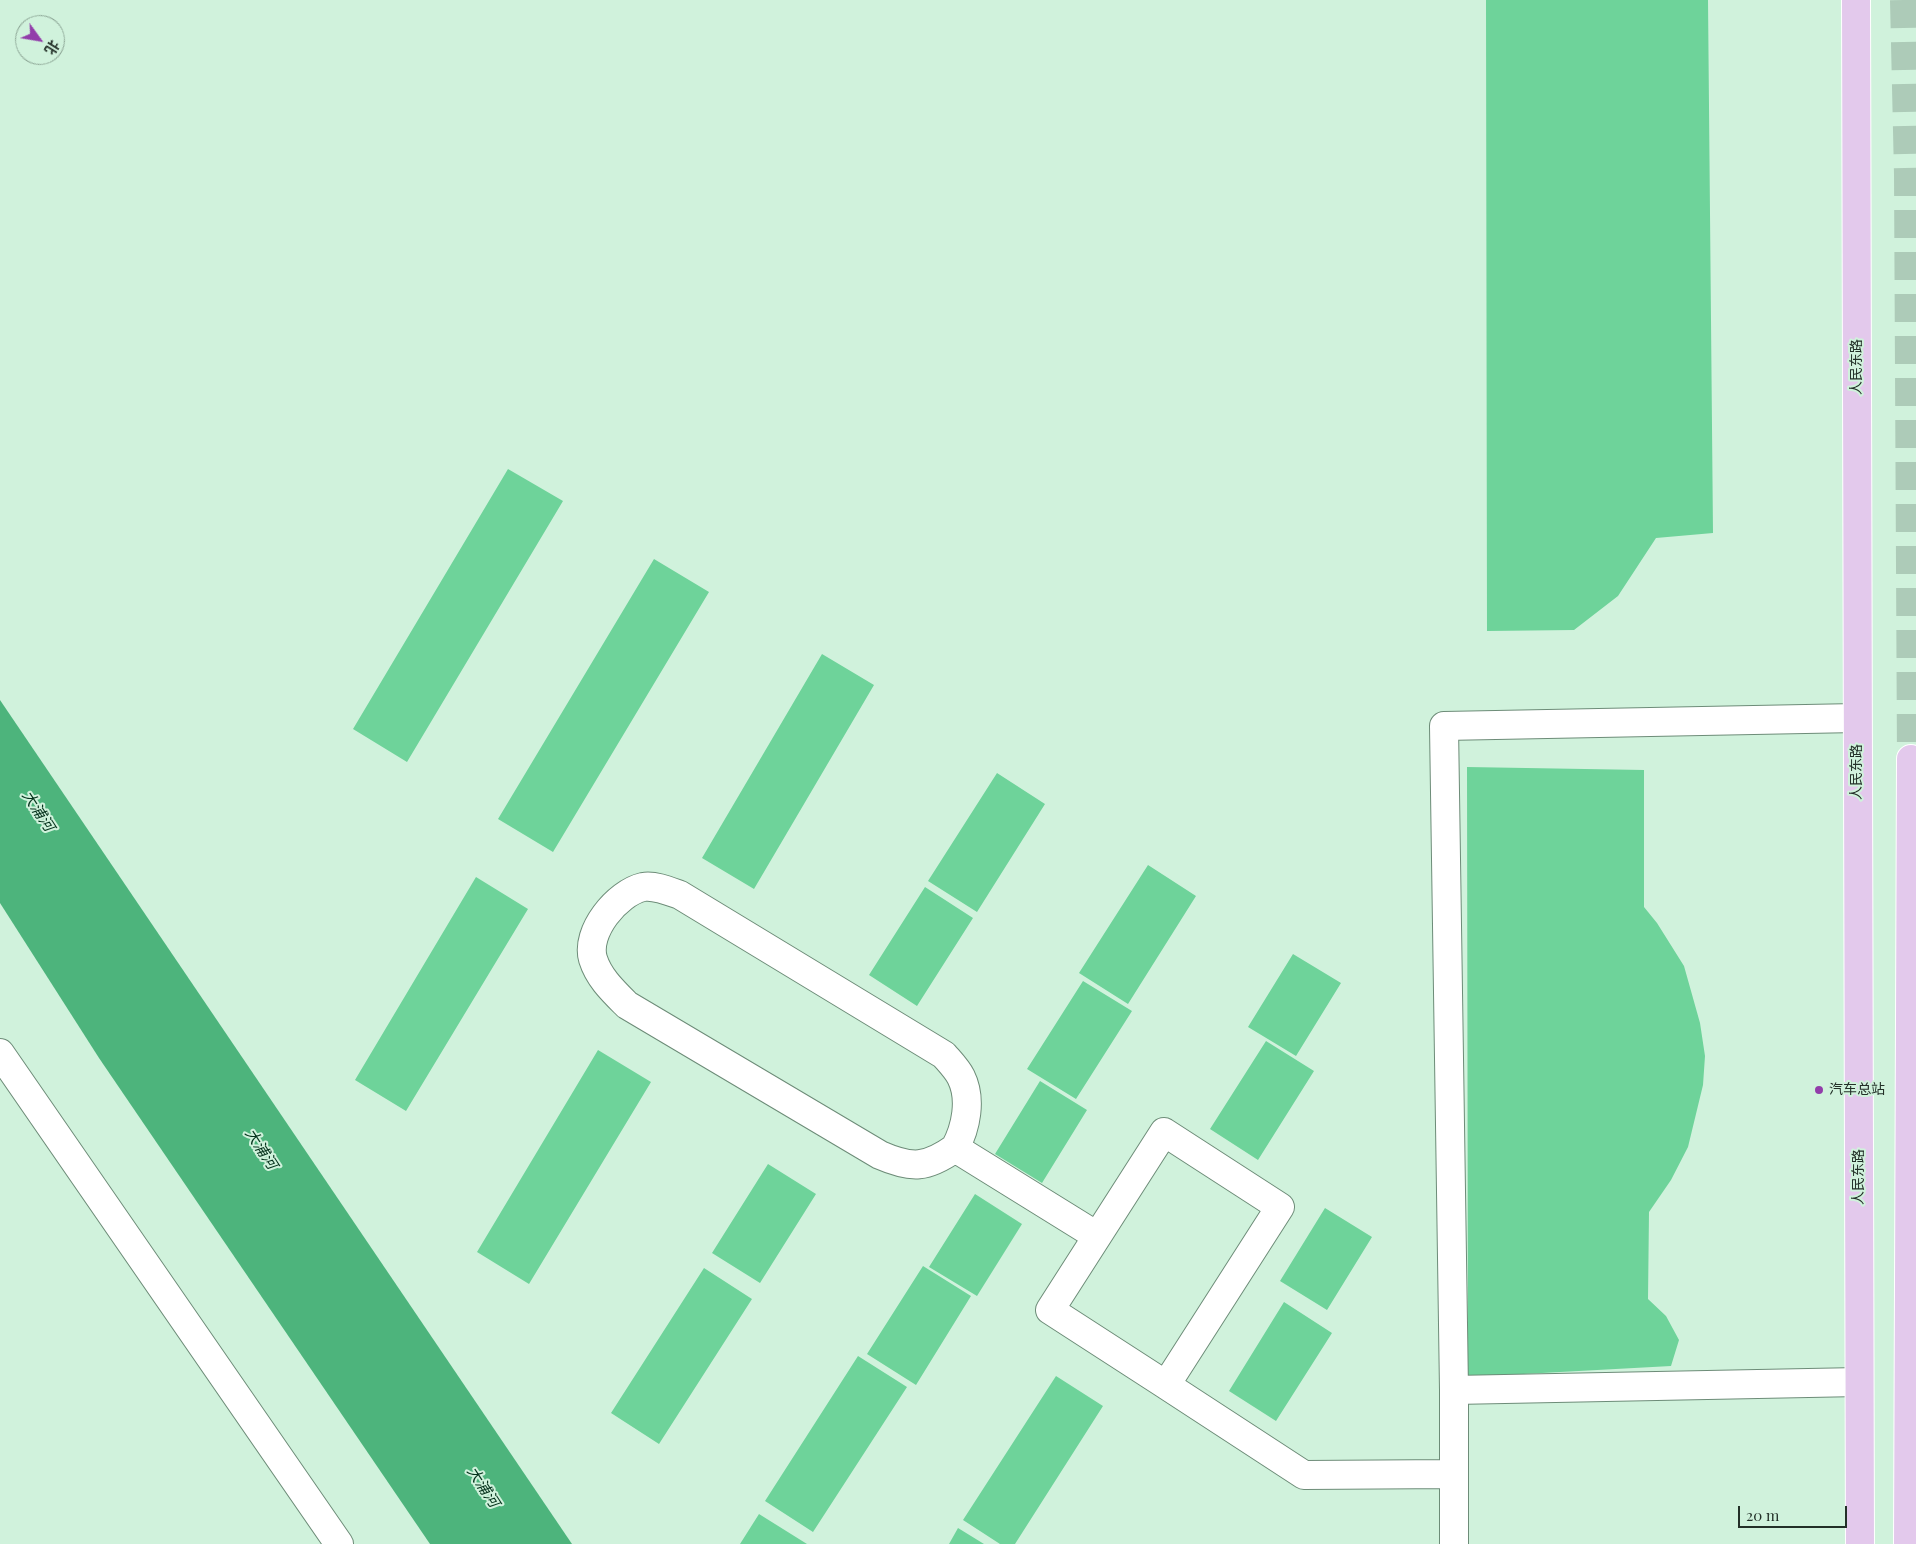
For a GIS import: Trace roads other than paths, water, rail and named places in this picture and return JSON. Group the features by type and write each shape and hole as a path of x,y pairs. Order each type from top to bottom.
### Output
{"main road":[{"name":"人民东路","path":"1856,0 1860,1544"},
{"path":"1908,1544 1911,759"}],"street":[{"path":"1454,1544 1454,1390 1444,726 1857,718"},
{"path":"644,887 663,889 680,895 944,1055 961,1077 966,1096 964,1132 956,1148 936,1161 919,1165 901,1164 880,1155 627,1005 600,976 593,957 593,936 613,905 626,894 644,887"},
{"path":"0,1053 339,1544"},
{"path":"1166,1385 1280,1207 1164,1132 1050,1310 1304,1476 1453,1474"},
{"path":"956,1148 1097,1236"},
{"path":"1454,1390 1859,1382"}],"water":[{"name":"大浦河","path":"0,700 572,1544 430,1544 99,1058 0,903"}],"tunnel":[{"path":"1904,0 1908,174 1911,759"}],"place":[{"name":"汽车总站","path":"1819,1090"}]}
